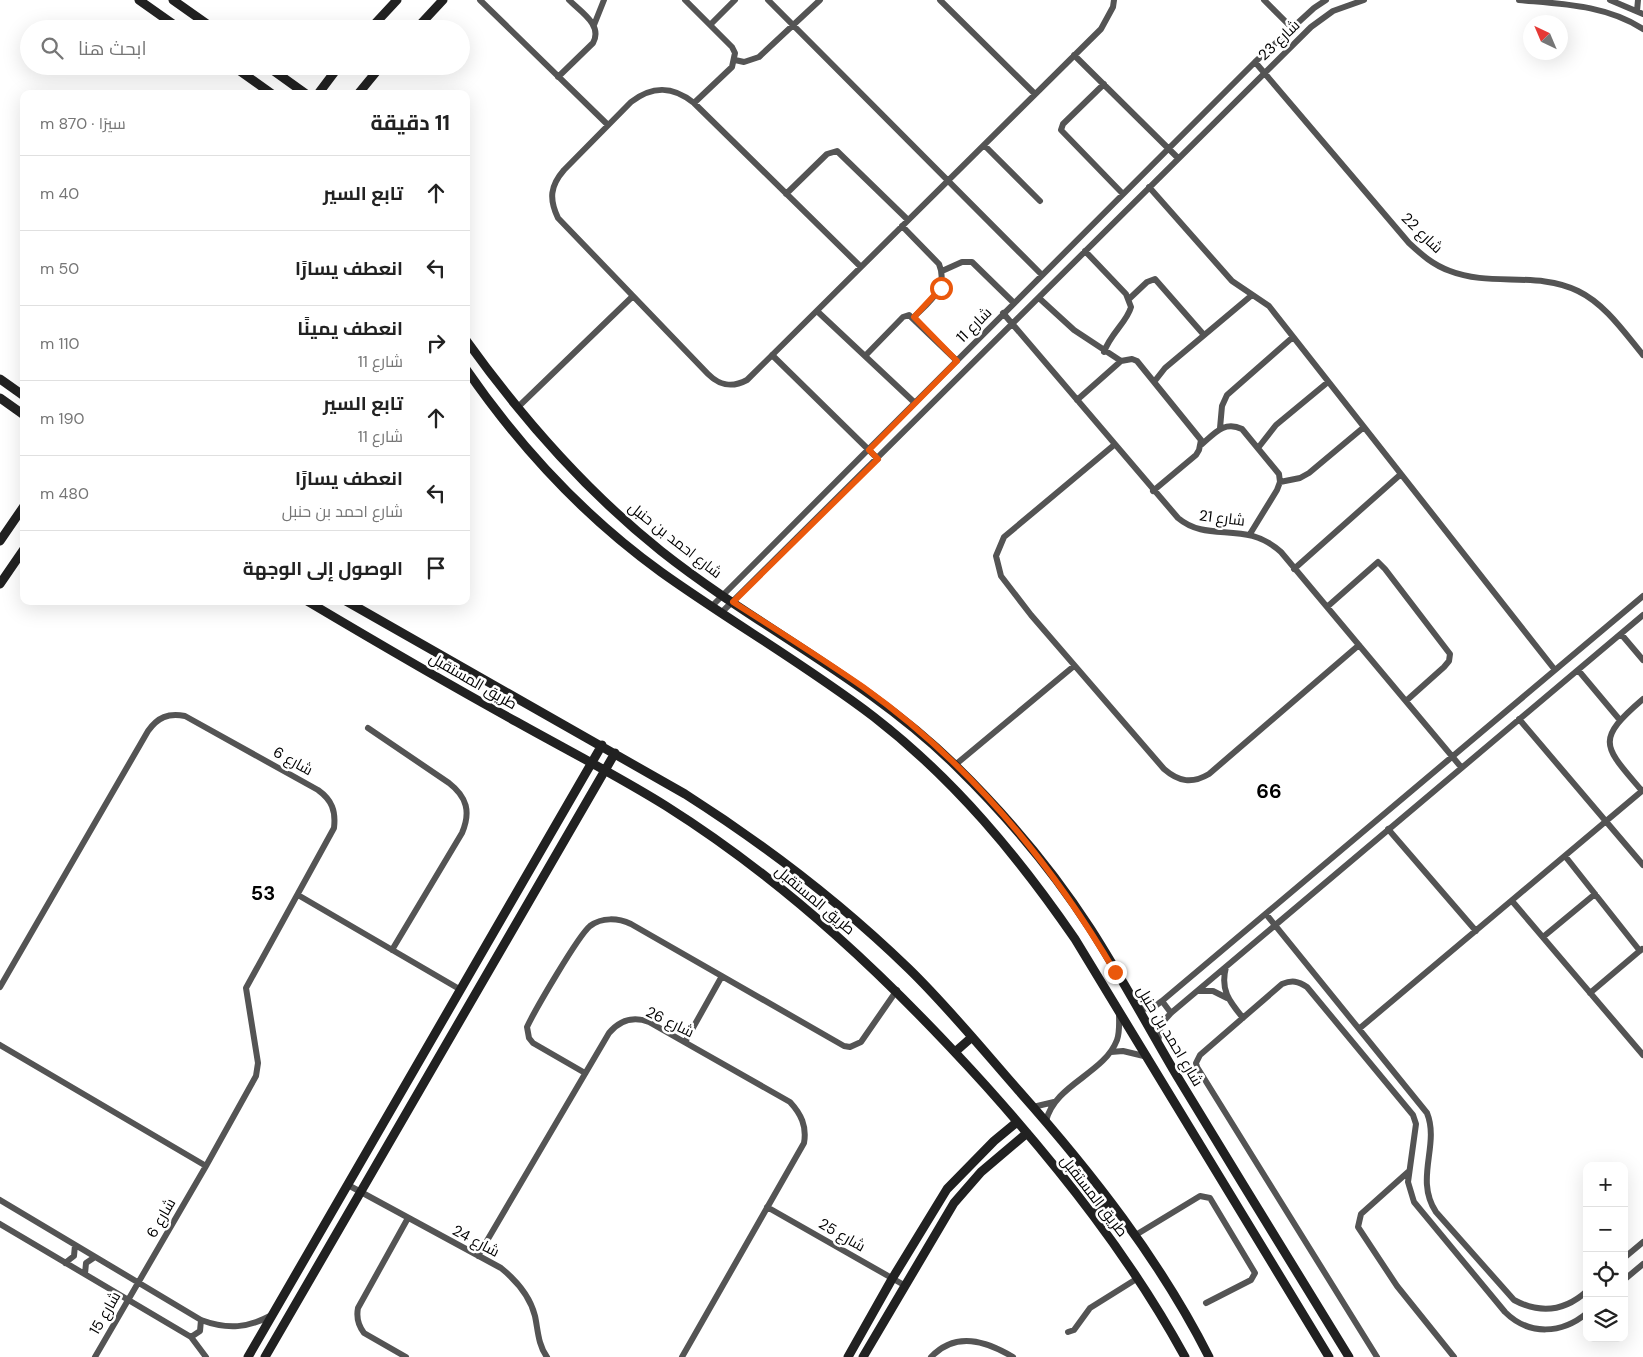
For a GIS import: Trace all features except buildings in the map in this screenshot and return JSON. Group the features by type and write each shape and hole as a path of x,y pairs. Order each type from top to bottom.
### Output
{"street":[{"path":"139,0 168,20"},
{"path":"151,8 157,0"},
{"path":"173,0 201,20"},
{"path":"378,20 397,0"},
{"path":"424,20 443,0"},
{"path":"480,0 608,126"},
{"path":"558,77 593,43 597,31 594,25 569,0"},
{"path":"594,25 604,0"},
{"path":"685,0 732,47 735,60 732,67 694,103"},
{"path":"710,25 735,0"},
{"path":"768,0 1042,275"},
{"path":"735,60 744,62 759,57 820,0"},
{"path":"940,0 1035,94"},
{"path":"861,267 694,103 683,94 670,89 655,89 642,93 631,102 555,180 551,193 552,206 558,218 714,380 722,384 739,384 747,380 948,181 1105,24 1114,7 1114,0"},
{"path":"1264,0 1292,28"},
{"name":"شارع 23","path":"1255,62 1326,0"},
{"name":"شارع 23","path":"1264,72 1322,18 1346,5 1364,0"},
{"path":"1519,0 1593,9 1625,19 1643,29"},
{"path":"1610,0 1640,12"},
{"path":"1638,0 1640,12"},
{"path":"1074,55 1178,158"},
{"name":"شارع 22","path":"1255,62 1409,243 1428,260 1450,272 1475,277 1559,284 1578,290 1608,314 1643,355"},
{"name":"شارع 11","path":"712,606 1255,62"},
{"name":"شارع 11","path":"721,613 878,459 1264,72"},
{"path":"246,75 266,90"},
{"path":"280,75 300,90"},
{"path":"321,90 333,75"},
{"path":"361,90 374,75"},
{"path":"1104,84 1063,124 1061,130 1123,194"},
{"path":"984,145 1040,201"},
{"path":"786,194 827,154 836,151 908,220"},
{"path":"1149,187 1223,272 1268,306 1555,670"},
{"path":"902,226 939,264 942,271 941,288 914,317"},
{"path":"1085,251 1129,298 1131,307 1129,315 1113,334 1104,352"},
{"path":"942,271 962,262 972,262 1014,303"},
{"path":"1129,298 1147,282 1155,279 1204,335"},
{"path":"1154,382 1165,368 1252,295"},
{"path":"517,408 633,296"},
{"path":"1039,298 1074,330 1104,352 1121,361"},
{"path":"816,311 915,403"},
{"name":"شارع 21","path":"1003,313 1178,518 1194,529 1250,534 1272,544 1461,767"},
{"path":"865,356 904,317 909,315 914,317 957,361"},
{"path":"1220,428 1222,406 1226,395 1293,337"},
{"name":"شارع احمد بن حنبل","path":"470,345 517,408 552,447 613,508 661,550 723,595 864,688 901,717 955,765 1027,843 1090,928 1348,1357"},
{"path":"772,355 878,459"},
{"path":"1077,400 1121,361 1132,359 1137,362 1199,435 1201,445"},
{"name":"شارع احمد بن حنبل","path":"470,374 524,446 566,491 612,533 654,566 827,683 875,718 921,757 964,798 1004,842 1041,889 1075,938 1329,1357"},
{"path":"0,379 20,393"},
{"path":"1258,448 1276,425 1328,382"},
{"path":"0,398 20,412"},
{"path":"1153,491 1196,455 1201,445 1220,428 1228,425 1242,429 1280,474 1280,482 1250,534"},
{"path":"1280,482 1290,481 1309,473 1364,427"},
{"path":"1114,445 1004,537 996,556 1001,576 1074,666 1174,778 1188,781 1199,780 1209,774 1359,645"},
{"path":"1294,569 1401,474"},
{"path":"0,541 20,515"},
{"path":"0,584 20,555"},
{"path":"1326,607 1378,562 1385,569 1450,654 1449,661 1444,668 1406,701"},
{"path":"745,573 748,578 754,581"},
{"path":"1137,1008 1151,1009 1162,1001 1643,596"},
{"name":"طريق المستقبل","path":"314,605 665,806 748,863 827,926 896,990 955,1052 1027,1133 1093,1215 1138,1278 1185,1357"},
{"name":"طريق المستقبل","path":"353,605 602,745 725,819 875,937 911,971 972,1037 1046,1122 1109,1200 1170,1288 1209,1357"},
{"path":"1158,1043 1161,1024 1171,1013 1643,615"},
{"path":"1621,634 1643,660"},
{"path":"955,765 1074,666"},
{"path":"1578,670 1619,719"},
{"path":"1360,1028 1642,793 1613,757 1610,750 1611,733 1619,719 1643,699"},
{"name":"شارع 6","path":"0,987 148,731 154,722 164,716 174,714 185,716 327,797 333,806 336,817 334,828 246,988 258,1070 206,1166 138,1282"},
{"path":"1519,719 1643,866"},
{"path":"368,728 449,782 460,792 467,805 468,820 462,833 392,950"},
{"path":"602,745 251,1353 266,1357 460,1018 615,753"},
{"path":"1388,829 1476,931"},
{"path":"1565,856 1642,950 1590,993"},
{"path":"1543,937 1595,894"},
{"path":"298,895 461,990"},
{"path":"1512,901 1643,1055"},
{"path":"1266,914 1427,1113 1430,1125 1426,1185 1429,1199 1436,1212 1514,1300 1541,1309 1570,1304 1583,1294"},
{"path":"585,1073 533,1043 527,1030 529,1022 590,926 607,920 625,921 836,1042 850,1046 861,1042 896,990"},
{"path":"1075,938 1090,928"},
{"path":"1226,966 1223,979 1227,998"},
{"path":"684,1042 722,976"},
{"path":"1376,1357 1197,1067 1196,1063 1200,1055 1282,984 1295,981 1307,988 1413,1115 1416,1124 1408,1172 1408,1187 1414,1202 1510,1316 1525,1327 1539,1330 1569,1324 1583,1315"},
{"path":"1197,991 1213,991 1227,998 1243,1018"},
{"path":"1162,1001 1171,1013"},
{"path":"1046,1122 1054,1102 1111,1052 1118,1036 1119,1010"},
{"path":"448,1012 460,1018"},
{"name":"شارع 26","path":"478,1256 609,1033 614,1027 627,1020 642,1019 649,1022 790,1102 800,1115 805,1131 804,1142 768,1207"},
{"path":"955,1052 972,1037"},
{"path":"0,1045 206,1166"},
{"path":"1111,1052 1130,1052 1148,1057"},
{"path":"1033,1107 1054,1102"},
{"path":"849,1357 892,1279 947,1189 982,1152 1017,1122"},
{"path":"863,1357 904,1285 963,1191 981,1172 1027,1133"},
{"path":"1218,1172 1231,1165"},
{"path":"1408,1172 1361,1214 1358,1227 1397,1286 1454,1357"},
{"name":"شارع 24","path":"348,1185 501,1268 522,1288 534,1313 540,1342 547,1357"},
{"path":"1134,1236 1200,1196 1210,1198 1255,1273 1251,1280 1206,1303"},
{"path":"0,1200 202,1320 230,1328 246,1326 274,1314"},
{"path":"1093,1215 1109,1200"},
{"path":"682,1357 768,1207"},
{"name":"شارع 25","path":"768,1207 904,1285"},
{"path":"406,1357 364,1333 360,1328 357,1315 358,1308 408,1218"},
{"path":"0,1224 191,1337 206,1357"},
{"path":"1628,1255 1643,1242"},
{"path":"65,1262 74,1256 75,1245"},
{"path":"85,1274 86,1263 95,1257"},
{"path":"1628,1277 1643,1264"},
{"path":"1068,1332 1074,1330 1090,1308 1138,1278"},
{"name":"شارع 15","path":"95,1357 138,1282"},
{"path":"191,1337 200,1331 202,1320"},
{"path":"931,1357 948,1345 968,1340 988,1344 1013,1357"}],"district":[{"name":"66","path":"1269,791"},
{"name":"53","path":"263,893"}],"route":[{"path":"941,288 914,317 957,361 869,450 878,459 733,602 864,688 901,717 955,765 992,803 1060,885 1090,928 1115,972"}]}
